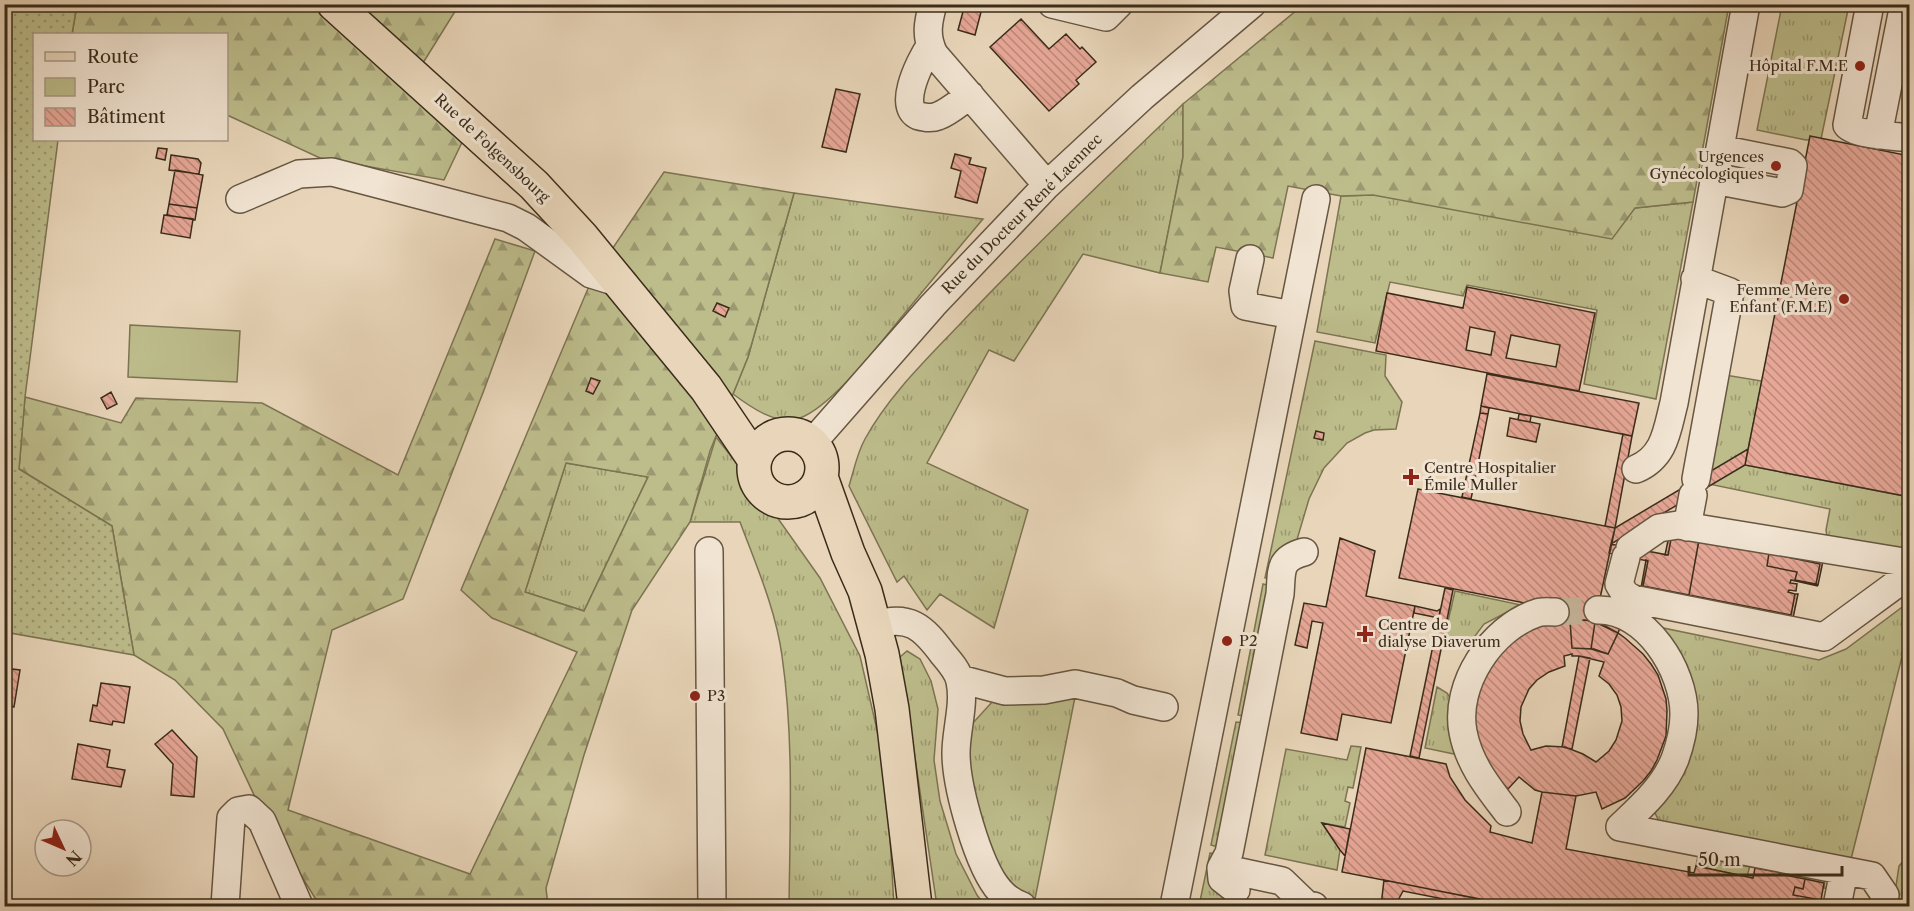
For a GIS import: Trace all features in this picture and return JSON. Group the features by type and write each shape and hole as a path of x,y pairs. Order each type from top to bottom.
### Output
{"main road":[{"name":"Rue de Folgensbourg","path":"334,4 534,184 582,237 706,388 754,459"},
{"name":"Rue de Folgensbourg","path":"706,388 780,434"},
{"path":"822,477 807,497 795,502 781,502 768,497 758,486 753,473 754,459 760,449 780,434 803,437 812,443 819,453 822,477 848,553 865,591 882,654 892,709 914,906"},
{"path":"795,502 848,553"}],"street":[{"path":"933,4 927,27 930,46 934,54 1047,185"},
{"path":"1053,5 1106,17 1119,4"},
{"name":"Rue du Docteur René Laennec","path":"812,443 933,305 1047,185 1142,97 1252,4"},
{"path":"1636,469 1648,464 1656,456 1667,432 1674,403 1746,4"},
{"path":"1870,4 1846,125 1850,129 1878,135 1910,138"},
{"path":"1878,135 1904,4"},
{"path":"930,46 921,60 908,102 913,113 917,116 931,118 939,116 970,95"},
{"path":"1714,180 1782,193 1789,190 1794,165 1720,149"},
{"path":"240,199 299,174 332,172 508,218 526,227 591,274 617,282"},
{"path":"1174,906 1316,199"},
{"path":"1250,259 1243,291 1245,306 1292,315"},
{"path":"1687,527 1730,292 1695,279"},
{"path":"1883,906 1885,895 1872,876 1620,826 1647,801 1663,781 1681,742 1684,714 1682,695 1674,671 1660,647 1631,608 1619,584 1628,552 1659,528 1678,525 1910,563"},
{"path":"709,551 712,906"},
{"path":"1304,552 1291,556 1283,565 1281,594 1229,853 1221,868 1222,879 1282,881 1307,905 1314,906"},
{"path":"1598,610 1631,608 1824,637 1910,574"},
{"path":"1507,812 1485,784 1472,760 1463,731 1463,708 1469,679 1480,656 1497,638 1516,624 1537,613 1555,612"},
{"path":"874,625 887,621 901,621 924,631 960,679 956,771 963,802 979,851 993,882 1007,898 1022,906"},
{"path":"960,679 1005,691 1044,690 1075,684 1164,707"},
{"path":"225,906 231,818 238,811 249,809 262,821 299,906"},
{"path":"1837,906 1844,871"}],"green space":[{"path":"4,5 77,5 72,33 33,33 33,141 58,141 25,397 19,469 112,526 134,655 5,632"},
{"path":"77,5 459,5 413,79 464,138 444,180 320,158 228,115 228,33 72,33"},
{"path":"1303,5 1729,5 1693,202 1635,208 1612,239 1373,195 1341,196 1288,186 1273,258 1216,247 1208,282 1160,273 1183,157 1183,104"},
{"path":"1782,5 1849,5 1821,139 1806,140 1757,130"},
{"path":"1183,104 1183,157 1160,273 1083,254 1014,361 989,350 927,463 1028,510 994,628 940,594 927,610 904,576 897,582 849,486 862,444 885,407 922,364 1043,239"},
{"path":"664,172 794,193 748,357 710,451 690,522 632,610 584,755 546,888 548,906 320,906 263,814 223,729 175,680 134,655 112,526 19,469 25,397 121,423 136,398 262,403 398,475 495,239 535,251 403,599 332,630 288,810 470,874 577,652 492,618 461,590 592,279","holes":["566,463 648,477 584,611 525,592"]},
{"path":"794,193 983,219 840,389 813,411 800,418 782,420 764,414 733,394 748,357"},
{"path":"1373,195 1635,208 1693,202 1656,399 1584,384 1597,310 1467,285 1463,296 1390,282 1375,343 1317,332 1341,196"},
{"path":"130,325 240,331 237,382 128,377"},
{"path":"1315,341 1386,355 1385,376 1402,402 1396,429 1374,430 1365,433 1347,443 1324,468 1309,499 1296,543 1278,580 1265,578"},
{"path":"1725,375 1762,381 1745,465 1909,497 1909,557 1828,544 1826,530 1830,509 1704,483"},
{"path":"716,437 760,493 820,578 860,656 886,769 894,906 789,906 788,718 782,656 775,622 740,522 690,522"},
{"path":"566,463 648,477 584,611 525,592"},
{"path":"1263,584 1277,587 1244,716 1238,715"},
{"path":"1455,591 1521,605 1484,624 1469,644 1448,638 1445,647 1442,647"},
{"path":"1909,602 1909,629 1850,863 1660,823 1655,813 1655,803 1683,759 1660,639 1663,628 1819,660 1846,649"},
{"path":"907,651 920,659 931,681 938,709 934,760 940,801 956,854 985,906 937,906 900,657"},
{"path":"1437,687 1447,693 1451,699 1454,754 1425,748"},
{"path":"1075,697 1035,899 1014,886 1000,868 972,798 967,741 971,725 993,701 1032,704"},
{"path":"1236,722 1243,723 1218,847 1211,845"},
{"path":"1351,746 1361,747 1353,788 1348,787 1345,801 1350,803 1345,827 1322,823 1340,850 1337,870 1265,855 1286,749 1347,760"},
{"path":"1909,843 1909,904 1893,906 1899,866 1906,858"},
{"path":"1699,851 1751,861 1747,877 1696,866"},
{"path":"1210,853 1223,855 1226,893 1223,906 1199,906"},
{"path":"1756,862 1830,878 1830,889 1824,888 1824,883 1755,868"}],"building":[{"path":"964,8 981,12 975,35 958,30"},
{"path":"1021,19 1049,49 1066,34 1096,62 1076,80 1079,84 1049,111 990,47"},
{"path":"836,89 860,94 846,152 822,147"},
{"name":"Femme Mère Enfant (F.M.E)","path":"1810,136 1910,156 1910,497 1745,465"},
{"path":"158,148 167,149 165,160 156,158"},
{"path":"955,154 971,158 969,164 986,168 977,203 955,197 961,171 951,168"},
{"path":"171,155 198,159 201,163 199,174 169,170"},
{"path":"175,170 203,175 197,208 169,204"},
{"path":"169,204 197,208 195,220 167,215"},
{"path":"164,215 193,219 190,238 161,233"},
{"path":"1467,287 1595,313 1579,391 1376,351 1387,293 1463,308","holes":["1470,327 1495,332 1491,355 1466,350","1511,335 1560,345 1556,367 1506,358"]},
{"path":"717,303 729,308 725,317 713,311"},
{"path":"1487,374 1639,403 1632,436 1481,406"},
{"path":"591,378 600,381 593,394 586,391"},
{"path":"111,392 117,404 107,409 101,398"},
{"path":"1481,406 1489,408 1488,414 1480,413"},
{"path":"1480,413 1488,414 1471,499 1462,497"},
{"path":"1519,414 1531,416 1530,422 1518,420"},
{"path":"1510,418 1540,424 1536,442 1507,436"},
{"path":"1316,431 1324,433 1323,440 1314,438"},
{"path":"1623,434 1632,436 1615,528 1605,526"},
{"path":"1748,449 1745,465 1611,544 1615,528"},
{"path":"1418,489 1615,528 1595,622 1555,621 1555,609 1399,578"},
{"path":"1670,531 1823,561 1818,585 1816,584 1820,564 1769,553 1672,534 1668,555 1665,555"},
{"path":"1672,534 1699,540 1689,595 1643,586 1648,561 1609,553 1611,544 1668,555"},
{"name":"Centre de dialyse Diaverum","path":"1340,538 1375,551 1366,596 1415,606 1391,723 1342,714 1337,740 1301,733 1323,623 1312,621 1307,648 1295,645 1304,603 1326,607"},
{"path":"1699,540 1769,553 1767,566 1797,572 1795,580 1818,586 1791,580 1790,583 1797,584 1796,591 1789,590 1788,592 1795,594 1791,615 1689,595"},
{"path":"1769,553 1820,564 1816,584 1795,580 1797,572 1767,566"},
{"path":"1646,560 1648,561 1643,586 1791,615 1795,594 1798,594 1793,618 1641,588"},
{"path":"1445,588 1453,590 1419,758 1410,756"},
{"path":"1415,606 1437,611 1440,609 1439,618 1414,613"},
{"path":"1555,621 1570,621 1572,648 1594,649 1608,654 1618,633 1643,654 1658,675 1666,699 1666,736 1651,771 1625,798 1602,809 1596,792 1576,796 1542,792 1535,790 1519,777 1508,789 1499,781 1480,748 1475,711 1480,687 1499,654 1528,631","holes":["1572,654 1572,656 1604,662 1599,676 1617,695 1621,707 1622,721 1616,740 1609,751 1596,762 1565,747 1546,746 1531,750 1523,734 1520,721 1521,707 1529,689 1549,672 1565,666 1564,656"]},
{"path":"1570,621 1595,622 1591,649 1572,648"},
{"path":"1595,622 1618,633 1608,654 1591,649"},
{"path":"1599,623 1622,623 1618,633"},
{"path":"1579,656 1590,658 1572,749 1562,747"},
{"path":"4,668 20,670 14,707 4,706"},
{"path":"101,683 130,687 124,723 113,721 112,725 90,721 93,705 97,706"},
{"path":"172,730 197,757 194,797 171,795 173,764 155,744"},
{"path":"78,744 110,750 107,767 125,770 121,787 72,779"},
{"path":"1366,748 1446,764 1450,777 1465,800 1491,826 1490,832 1532,843 1542,792 1576,796 1566,849 1694,873 1696,866 1753,878 1755,868 1779,872 1779,874 1805,879 1803,889 1795,887 1793,895 1821,900 1820,906 1500,906 1501,903 1342,872"},
{"path":"1322,823 1350,829 1345,856 1340,850"},
{"path":"1805,879 1824,883 1821,900 1793,895 1795,887 1803,889"},
{"path":"1384,880 1501,903 1500,906 1479,906 1403,891 1395,906 1381,906"}],"tunnel":[{"path":"1555,612 1598,610"}],"place":[{"name":"Hôpital F.M.E","path":"1860,66"},
{"name":"Urgences Gynécologiques","path":"1776,166"},
{"name":"Femme Mère Enfant (F.M.E)","path":"1844,299"},
{"name":"Centre Hospitalier Émile Muller","path":"1411,477"},
{"name":"Centre de dialyse Diaverum","path":"1365,634"},
{"name":"P2","path":"1227,641"},
{"name":"P3","path":"695,696"}]}
